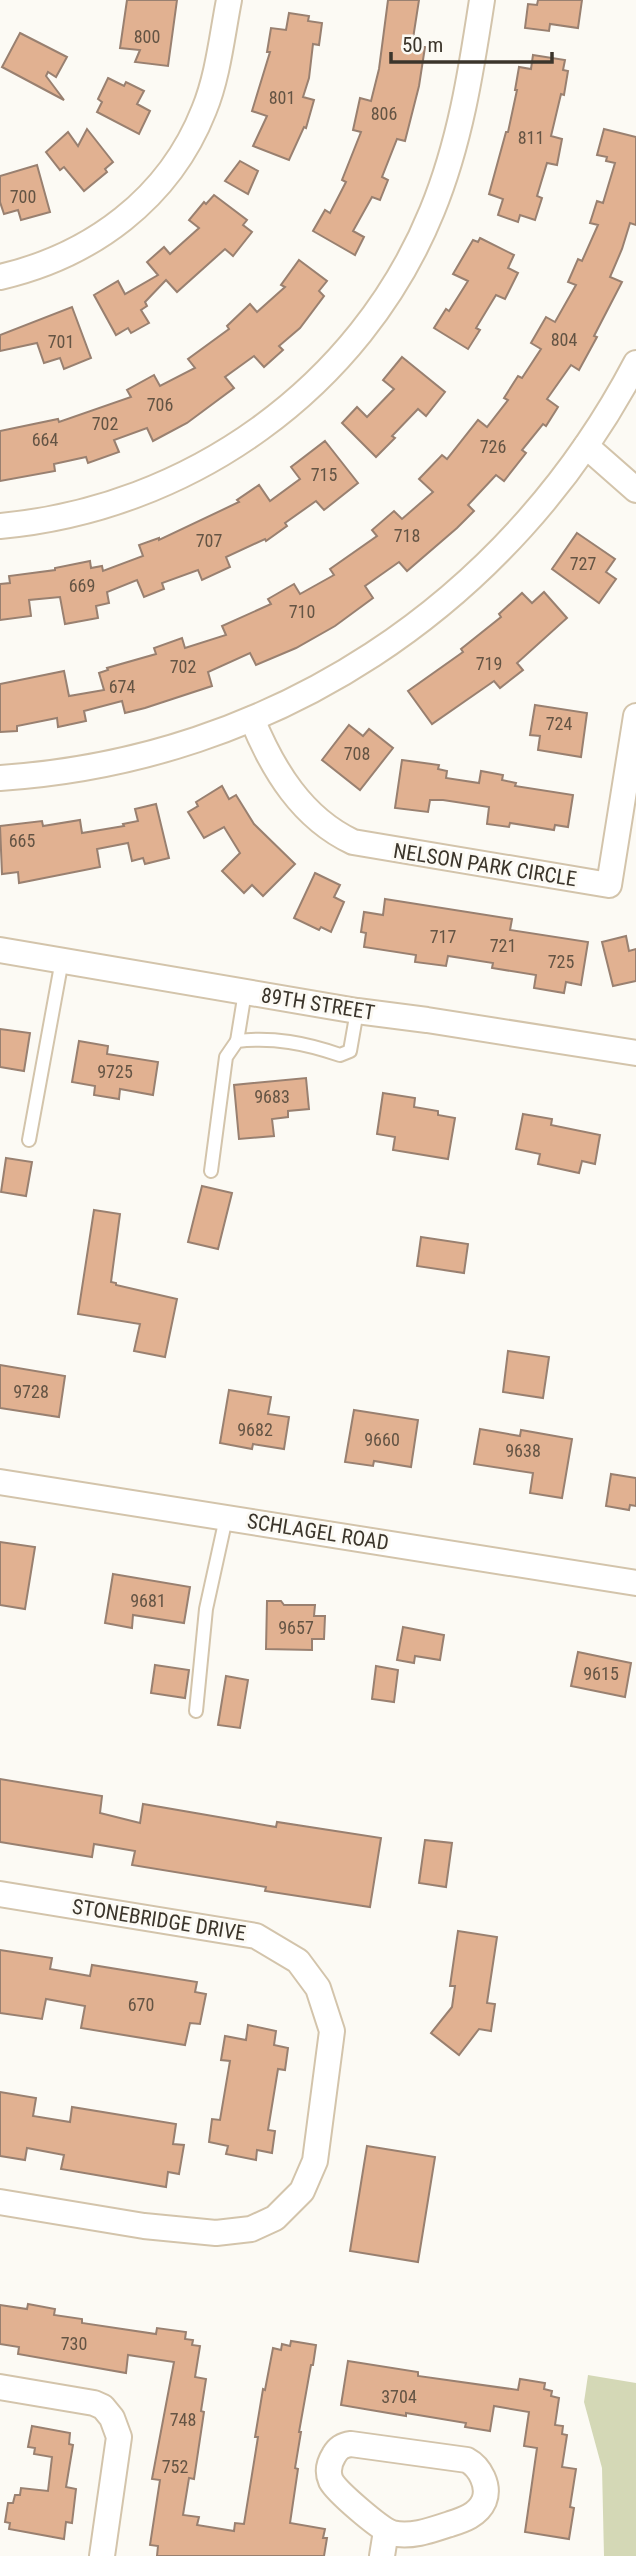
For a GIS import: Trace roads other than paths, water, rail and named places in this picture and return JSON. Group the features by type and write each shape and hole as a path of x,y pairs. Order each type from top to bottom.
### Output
{"street":[{"path":"0,277 77,250 123,220 154,192 185,150 205,110 229,0"},
{"path":"0,526 51,519 105,506 142,494 195,471 281,413 336,360 373,315 398,276 432,212 449,167 463,116 482,0"},
{"path":"0,778 96,766 172,747 252,719 343,674 423,620 467,584 501,550 549,497 586,446 636,363"},
{"path":"586,446 636,490"},
{"name":"NELSON PARK CIRCLE","path":"252,719 268,758 290,790 332,830 353,842 609,885 636,716"},
{"name":"89TH STREET","path":"0,950 357,1011 636,1054"},
{"name":"SCHLAGEL ROAD","path":"0,1482 636,1583"},
{"name":"STONEBRIDGE DRIVE","path":"0,1894 256,1936 298,1961 318,1988 332,2031 315,2161 302,2192 275,2218 251,2229 216,2233 144,2226 0,2202"},
{"path":"0,2387 88,2401 101,2406 112,2418 118,2432 118,2446 102,2556"},
{"path":"343,2446 377,2446 464,2458 479,2469 486,2495 479,2510 473,2515 452,2524 410,2534 386,2530 332,2481 329,2466 334,2454 343,2446"},
{"path":"383,2556 386,2530"}],"lane":[{"path":"29,1140 62,960"},
{"path":"211,1171 226,1057 237,1041 245,992"},
{"path":"237,1041 263,1038 307,1043 340,1055 350,1051 357,1011"},
{"path":"196,1711 206,1609 226,1518"}]}
